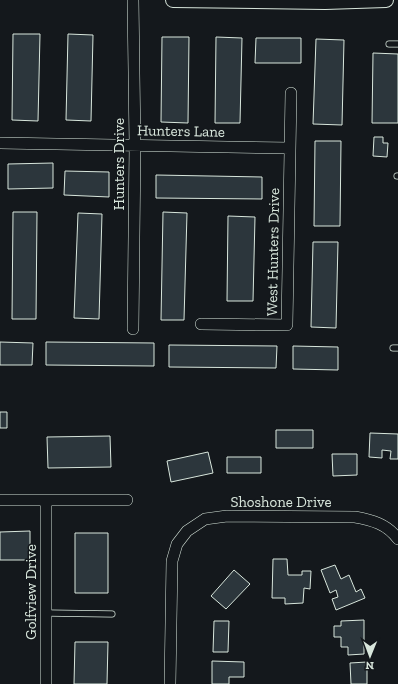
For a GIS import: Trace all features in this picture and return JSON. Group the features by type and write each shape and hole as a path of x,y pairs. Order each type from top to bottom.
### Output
{"street":[{"name":"Hunters Drive","path":"133,0 135,145 133,329"},
{"path":"175,0 386,0"},
{"name":"West Hunters Drive","path":"201,324 287,325 291,93"},
{"name":"Hunters Lane","path":"0,143 290,148"},
{"path":"0,500 127,500"},
{"name":"Golfview Drive","path":"46,500 46,684"},
{"name":"Shoshone Drive","path":"170,684 171,588 174,552 181,538 196,524 205,519 227,516 355,517 372,520 386,526 398,539"}],"lane":[{"path":"389,44 398,44"},
{"path":"46,613 112,614"}],"building":[{"path":"13,34 40,34 38,121 12,120"},
{"path":"68,34 93,35 91,121 66,120"},
{"path":"162,37 189,37 188,123 161,122"},
{"path":"216,37 242,38 240,123 215,123"},
{"path":"256,38 301,38 301,63 255,63"},
{"path":"316,39 344,40 342,125 313,124"},
{"path":"373,53 398,54 398,123 372,123"},
{"path":"374,137 383,137 383,143 388,143 387,157 373,156"},
{"path":"315,141 341,141 340,226 314,226"},
{"path":"53,163 53,188 8,189 8,164"},
{"path":"65,171 109,172 109,197 64,195"},
{"path":"156,175 262,177 262,199 156,198"},
{"path":"13,212 37,212 36,319 12,319"},
{"path":"163,212 187,213 184,320 161,320"},
{"path":"78,213 102,214 99,319 74,318"},
{"path":"228,216 255,217 253,301 227,301"},
{"path":"313,242 338,242 336,328 311,327"},
{"path":"0,342 33,343 32,365 0,365"},
{"path":"46,342 154,343 154,366 46,365"},
{"path":"169,345 277,346 276,368 169,367"},
{"path":"293,346 338,347 338,370 293,369"},
{"path":"0,412 7,412 7,428 0,428"},
{"path":"276,430 313,430 313,448 276,448"},
{"path":"370,433 398,434 398,459 390,459 391,451 382,450 382,458 369,457"},
{"path":"110,436 111,467 48,468 47,437"},
{"path":"208,452 213,473 171,482 167,461"},
{"path":"332,454 357,454 357,475 333,476"},
{"path":"227,457 261,457 261,473 227,473"},
{"path":"30,531 30,560 0,560 0,532"},
{"path":"75,533 108,533 108,593 75,593"},
{"path":"273,559 287,559 288,575 302,575 302,571 311,571 310,589 304,588 303,603 285,604 285,598 272,598"},
{"path":"335,565 341,579 349,575 356,592 361,589 365,598 336,610 332,599 338,597 336,590 330,593 321,570"},
{"path":"234,570 250,584 226,609 211,596"},
{"path":"364,620 364,654 348,655 348,647 341,647 341,637 334,637 334,626 341,626 341,621"},
{"path":"214,621 229,621 228,652 213,652"},
{"path":"75,642 108,642 107,684 74,684"},
{"path":"212,661 244,662 244,677 229,677 229,684 212,684"},
{"path":"367,662 367,684 351,684 350,663"}]}
